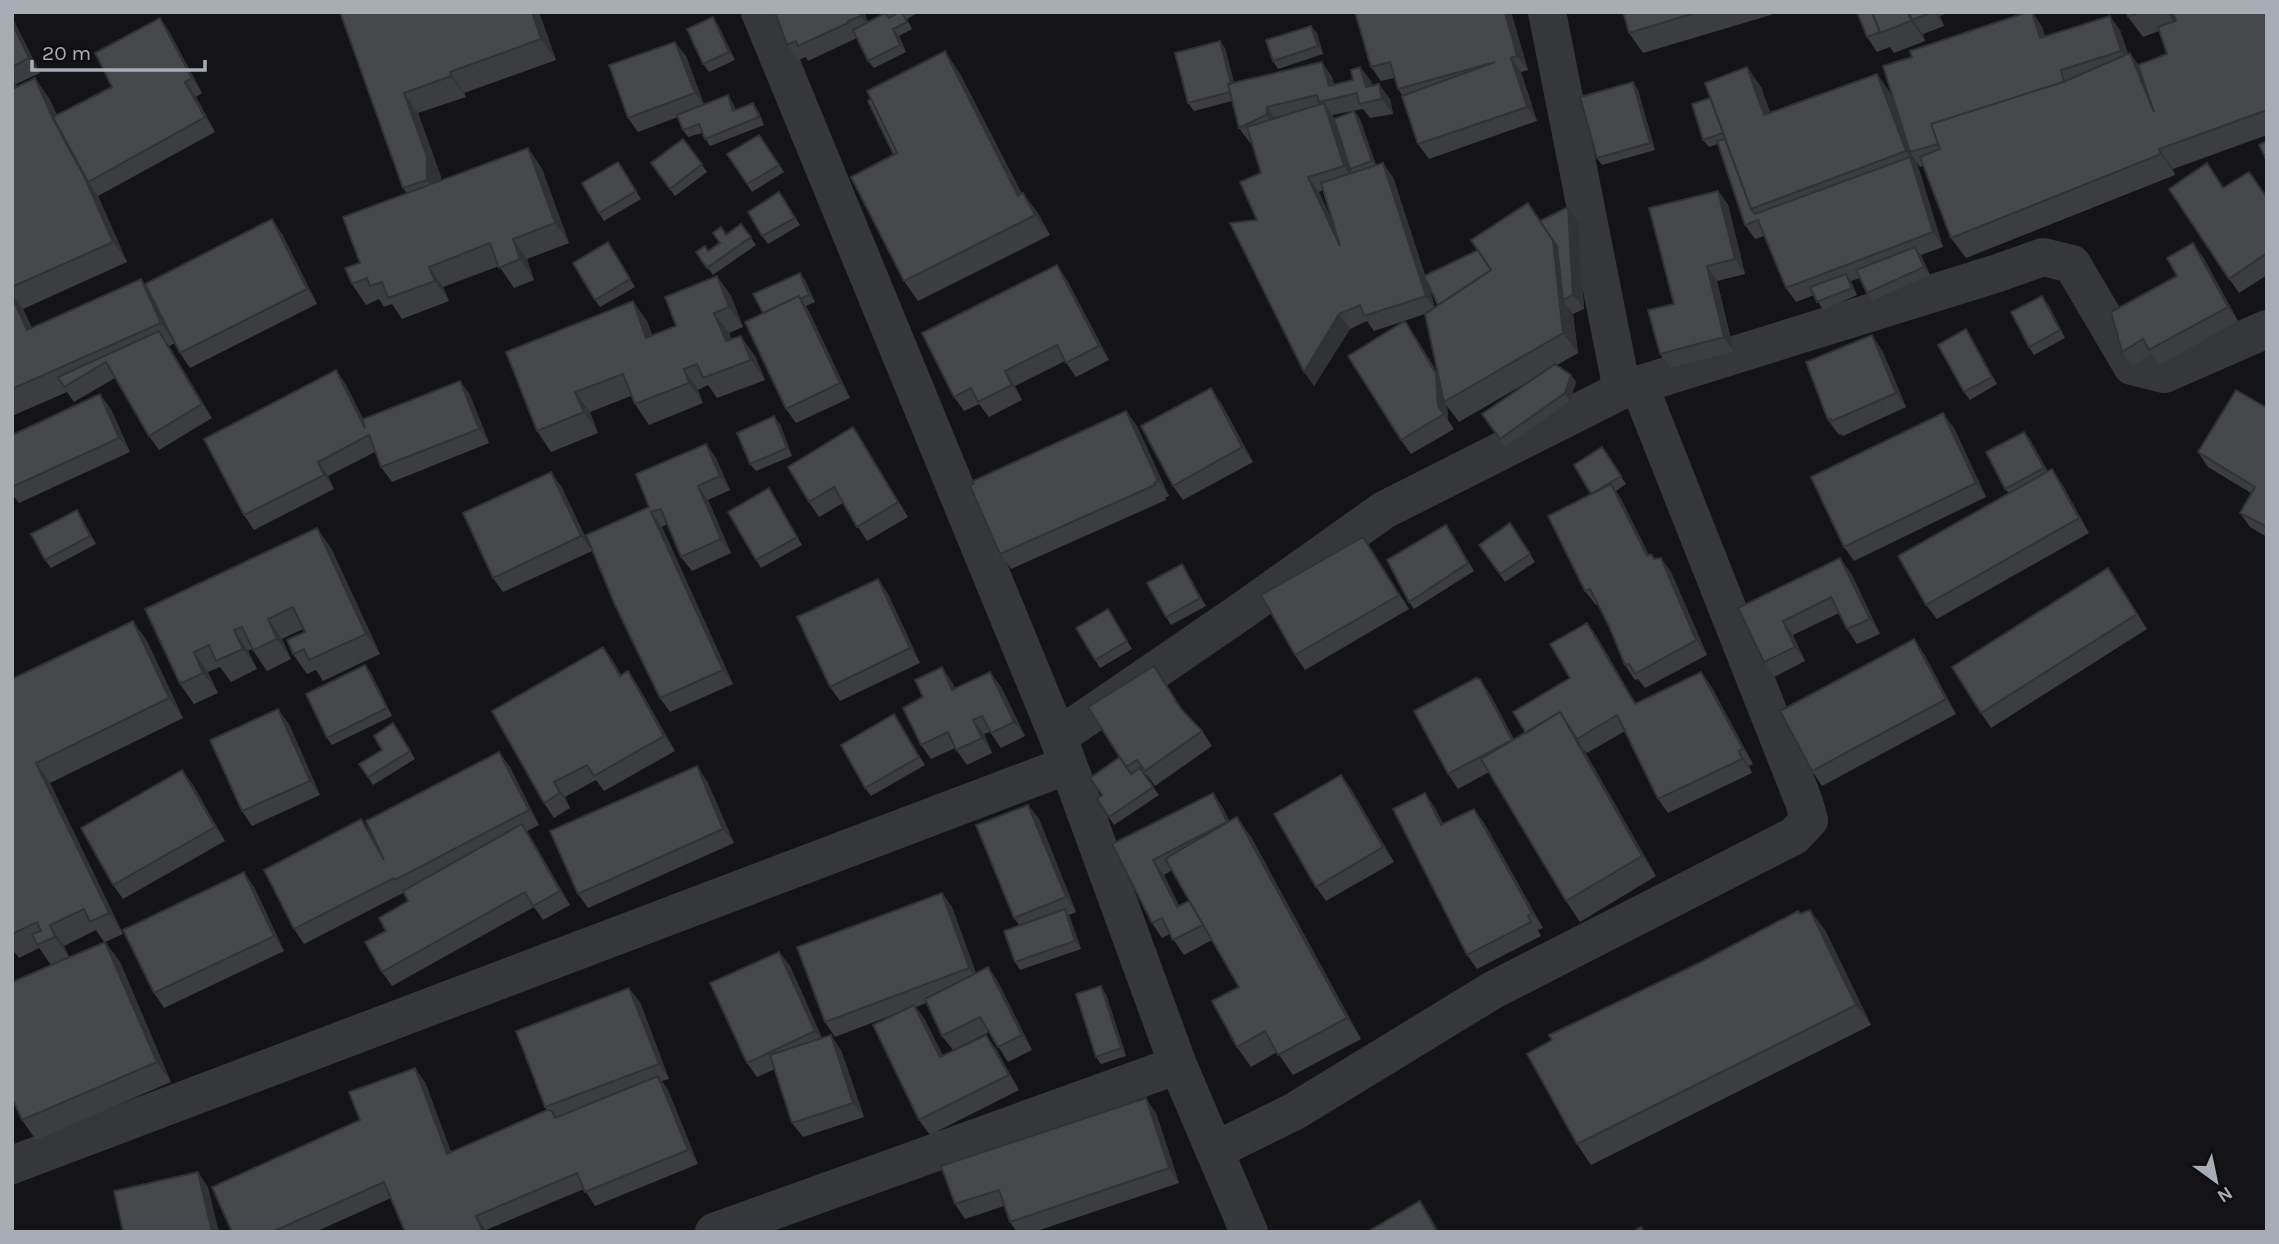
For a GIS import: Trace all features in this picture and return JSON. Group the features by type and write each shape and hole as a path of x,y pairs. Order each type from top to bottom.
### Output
{"street":[{"path":"760,12 1063,751 1178,1065 1249,1232"},
{"path":"1214,1151 1295,1111 1493,990 1794,836 1809,820 1804,802 1630,388 1547,12"},
{"path":"12,1165 1063,751 1242,611 1384,510 1630,388 2042,257 2072,264 2132,366 2147,372 2164,374 2267,329"},
{"path":"714,1232 1178,1065"}],"building":[{"path":"340,12 532,12 541,39 450,72 451,76 404,93 427,157 427,180 403,188"},
{"path":"775,12 859,12 861,16 798,46 796,41 787,45"},
{"path":"902,12 907,22 893,29 900,45 868,61 853,30 885,13 889,18"},
{"path":"1355,12 1505,12 1517,56 1511,58 1527,107 1418,144 1402,96 1495,62 1398,89 1390,62 1371,67"},
{"path":"1623,12 1698,12 1629,33"},
{"path":"1857,12 1872,12 1880,32 1867,37"},
{"path":"1872,12 1908,12 1911,21 1880,33"},
{"path":"1909,12 1933,12 1912,20"},
{"path":"2032,12 2040,38 2110,16 2121,51 2061,70 2064,82 1931,124 1938,144 1910,152 1883,66 1912,57 1910,51"},
{"path":"2127,12 2141,12 2128,17"},
{"path":"2172,12 2267,12 2267,110 2159,149 2161,154 1951,238 1920,157 1940,149 1931,124 2063,82 2130,53 2154,112 2138,65 2167,54 2158,27 2176,21"},
{"path":"713,17 729,52 703,64 687,29"},
{"path":"160,18 192,78 185,82 205,117 88,182 53,117 112,87 95,53"},
{"path":"12,23 29,58 12,67"},
{"path":"1311,26 1318,46 1273,61 1266,40"},
{"path":"1220,41 1231,84 1228,84 1230,92 1188,103 1175,53"},
{"path":"675,42 695,93 628,118 609,65"},
{"path":"945,51 1018,196 1023,193 1035,215 904,281 851,177 897,153 867,91"},
{"path":"1322,62 1329,86 1353,80 1351,70 1360,67 1366,87 1379,84 1382,99 1359,104 1357,93 1319,102 1317,95 1267,107 1266,115 1239,128 1228,84"},
{"path":"1747,67 1764,115 1877,74 1906,151 1751,209 1705,83"},
{"path":"35,78 54,121 84,176 113,242 12,287 12,83 15,88"},
{"path":"1633,82 1650,143 1597,158 1580,97"},
{"path":"728,95 733,111 753,103 759,117 705,139 699,124 683,130 677,115"},
{"path":"1710,98 1723,133 1703,140 1692,104"},
{"path":"871,99 897,153 894,155 868,101"},
{"path":"1324,103 1344,166 1308,177 1340,246 1321,183 1383,163 1426,296 1364,316 1360,305 1339,314 1304,372 1230,223 1257,220 1240,182 1261,173 1247,127"},
{"path":"1354,111 1372,161 1350,169 1334,119"},
{"path":"759,135 779,165 747,184 727,154"},
{"path":"683,139 702,164 670,189 651,163"},
{"path":"1725,139 1755,214 1910,157 1933,232 1786,288 1758,220 1745,225 1717,141"},
{"path":"2267,141 2267,161 2259,145"},
{"path":"528,148 555,223 513,239 520,259 499,268 490,243 429,267 435,281 388,298 382,282 370,286 367,278 352,284 345,268 360,263 343,217"},
{"path":"618,162 636,191 599,213 582,183"},
{"path":"2207,163 2223,188 2249,172 2267,198 2267,253 2229,279 2169,189"},
{"path":"1718,191 1735,259 1707,266 1724,337 1660,354 1648,310 1674,304 1649,208"},
{"path":"779,192 795,218 762,236 748,212"},
{"path":"1528,203 1553,241 1563,333 1444,402 1425,314 1491,270 1471,240"},
{"path":"1568,207 1573,295 1563,300 1557,246 1540,221"},
{"path":"272,219 307,289 180,353 145,284"},
{"path":"741,224 751,237 707,268 696,252 705,246 708,251 720,243 713,233 721,227 726,235"},
{"path":"608,242 630,279 595,300 573,263"},
{"path":"2193,243 2228,307 2149,350 2143,339 2122,352 2111,312 2177,276 2167,258"},
{"path":"1915,247 1924,267 1867,293 1856,270"},
{"path":"1478,250 1491,270 1438,305 1424,276"},
{"path":"1057,265 1099,346 1066,363 1057,345 1005,371 1012,385 978,402 971,388 954,397 922,333"},
{"path":"800,273 809,295 800,299 799,296 763,313 753,294"},
{"path":"1846,274 1852,288 1817,302 1810,287"},
{"path":"717,276 729,307 714,313 726,341 741,336 751,360 703,378 697,364 684,369 689,383 635,404 623,374 575,392 584,412 537,431 506,352 633,301 646,338 676,326 665,297"},
{"path":"141,279 161,323 12,389 12,297 27,330"},
{"path":"799,296 840,383 786,409 745,322"},
{"path":"2042,296 2060,330 2029,347 2011,312"},
{"path":"1405,321 1436,374 1438,406 1444,414 1401,440 1348,356"},
{"path":"1966,329 1992,377 1964,392 1938,345"},
{"path":"159,331 202,404 149,436 106,362 64,387 58,377"},
{"path":"1872,335 1896,393 1832,421 1828,420 1806,362"},
{"path":"1555,364 1571,375 1565,393 1500,439 1482,414"},
{"path":"336,370 365,428 363,419 460,381 479,429 381,467 369,435 318,462 324,475 244,515 204,439"},
{"path":"1211,388 1242,447 1173,486 1141,426"},
{"path":"2236,390 2267,408 2267,527 2240,513 2255,487 2198,452"},
{"path":"100,394 119,438 12,487 12,435"},
{"path":"1126,411 1158,481 1155,485 1000,554 970,486 973,481"},
{"path":"1943,413 1976,483 1844,547 1811,477"},
{"path":"774,416 787,448 750,464 737,433"},
{"path":"853,427 898,502 857,527 834,487 809,502 788,467"},
{"path":"2024,432 2044,468 2005,489 1986,452"},
{"path":"706,444 720,476 698,486 721,539 681,557 661,509 651,512 723,670 660,698 615,605 586,535 649,507 636,474"},
{"path":"1602,447 1621,476 1591,494 1574,465"},
{"path":"2052,469 2079,518 1926,605 1898,556"},
{"path":"551,472 581,536 493,578 463,513"},
{"path":"1611,484 1647,556 1651,554 1654,559 1661,558 1696,640 1635,674 1629,664 1625,665 1590,589 1585,591 1548,516"},
{"path":"769,488 797,537 756,560 728,512"},
{"path":"77,510 90,536 45,560 31,534"},
{"path":"1510,523 1530,554 1500,574 1479,545"},
{"path":"1446,525 1468,563 1409,602 1387,560"},
{"path":"317,528 366,634 309,660 304,649 293,654 287,640 305,632 293,607 268,619 277,639 253,650 242,627 234,630 243,649 216,661 209,645 194,652 203,673 180,684 145,609"},
{"path":"1363,537 1399,595 1295,655 1261,595"},
{"path":"1840,558 1870,619 1847,629 1831,597 1783,621 1795,647 1764,662 1738,608"},
{"path":"1182,564 1200,598 1166,617 1147,583"},
{"path":"2108,568 2137,614 1981,713 1952,667"},
{"path":"878,579 910,648 830,687 797,617"},
{"path":"1108,609 1127,641 1095,660 1076,628"},
{"path":"133,621 169,698 36,763 109,913 90,922 84,909 50,925 55,937 37,945 32,934 41,931 37,922 12,934 12,679"},
{"path":"1587,623 1635,704 1701,672 1743,749 1739,751 1742,759 1658,799 1617,715 1577,739 1560,712 1526,733 1513,712 1570,678 1550,644"},
{"path":"1914,639 1946,699 1812,771 1780,711"},
{"path":"603,647 620,676 628,671 664,736 594,776 587,765 554,782 560,793 544,803 492,711"},
{"path":"365,665 387,708 327,738 306,694"},
{"path":"1154,666 1181,709 1202,731 1145,771 1137,760 1126,767 1088,707"},
{"path":"942,667 952,690 990,672 1014,722 991,733 982,716 973,720 982,738 956,750 948,732 921,745 903,708 923,697 915,680"},
{"path":"1476,678 1480,679 1512,740 1448,774 1414,711"},
{"path":"278,709 310,781 242,811 210,740"},
{"path":"1560,712 1642,856 1566,901 1481,759"},
{"path":"894,714 919,757 865,788 841,745"},
{"path":"393,723 410,751 368,777 359,764 382,750 374,736"},
{"path":"499,752 529,810 294,929 264,870 361,819 384,860 366,821"},
{"path":"1120,757 1131,774 1140,768 1153,787 1109,817 1097,799 1102,795 1090,778"},
{"path":"697,766 723,829 578,894 550,831"},
{"path":"182,770 215,827 113,885 81,828"},
{"path":"1341,775 1383,847 1316,887 1274,814"},
{"path":"1213,793 1227,822 1153,860 1177,907 1189,901 1203,925 1173,940 1162,918 1152,923 1112,844"},
{"path":"1425,793 1441,825 1474,809 1532,913 1528,916 1531,922 1467,955 1393,809"},
{"path":"1028,805 1066,897 1014,918 976,825"},
{"path":"1237,817 1347,1018 1278,1055 1265,1031 1237,1047 1212,1001 1239,987 1166,860"},
{"path":"522,824 560,891 533,906 525,892 382,972 365,942 386,931 379,918 408,901 403,891"},
{"path":"244,872 274,936 154,993 123,930"},
{"path":"942,893 969,968 825,1022 797,947"},
{"path":"1065,909 1075,941 1015,962 1004,931"},
{"path":"1810,910 1856,1005 1577,1144 1527,1054 1552,1040 1549,1035 1699,963 1798,911 1800,914"},
{"path":"105,942 157,1062 22,1120 12,1098 12,982"},
{"path":"779,952 815,1031 747,1063 710,983"},
{"path":"988,967 1022,1035 998,1047 980,1017 942,1036 925,999"},
{"path":"1101,986 1121,1048 1096,1057 1076,994"},
{"path":"629,988 659,1064 545,1107 516,1031"},
{"path":"914,1005 940,1057 986,1035 1009,1075 919,1120 873,1025"},
{"path":"831,1035 853,1103 792,1123 770,1055"},
{"path":"415,1068 447,1154 547,1110 552,1111 555,1118 658,1076 688,1150 585,1192 577,1173 476,1216 483,1232 405,1232 384,1182 272,1232 232,1232 212,1187 360,1120 349,1092"},
{"path":"1146,1098 1169,1168 1010,1222 999,1190 955,1204 941,1166"},
{"path":"198,1172 212,1232 123,1232 114,1191"},
{"path":"1420,1201 1437,1232 1367,1232"}]}
